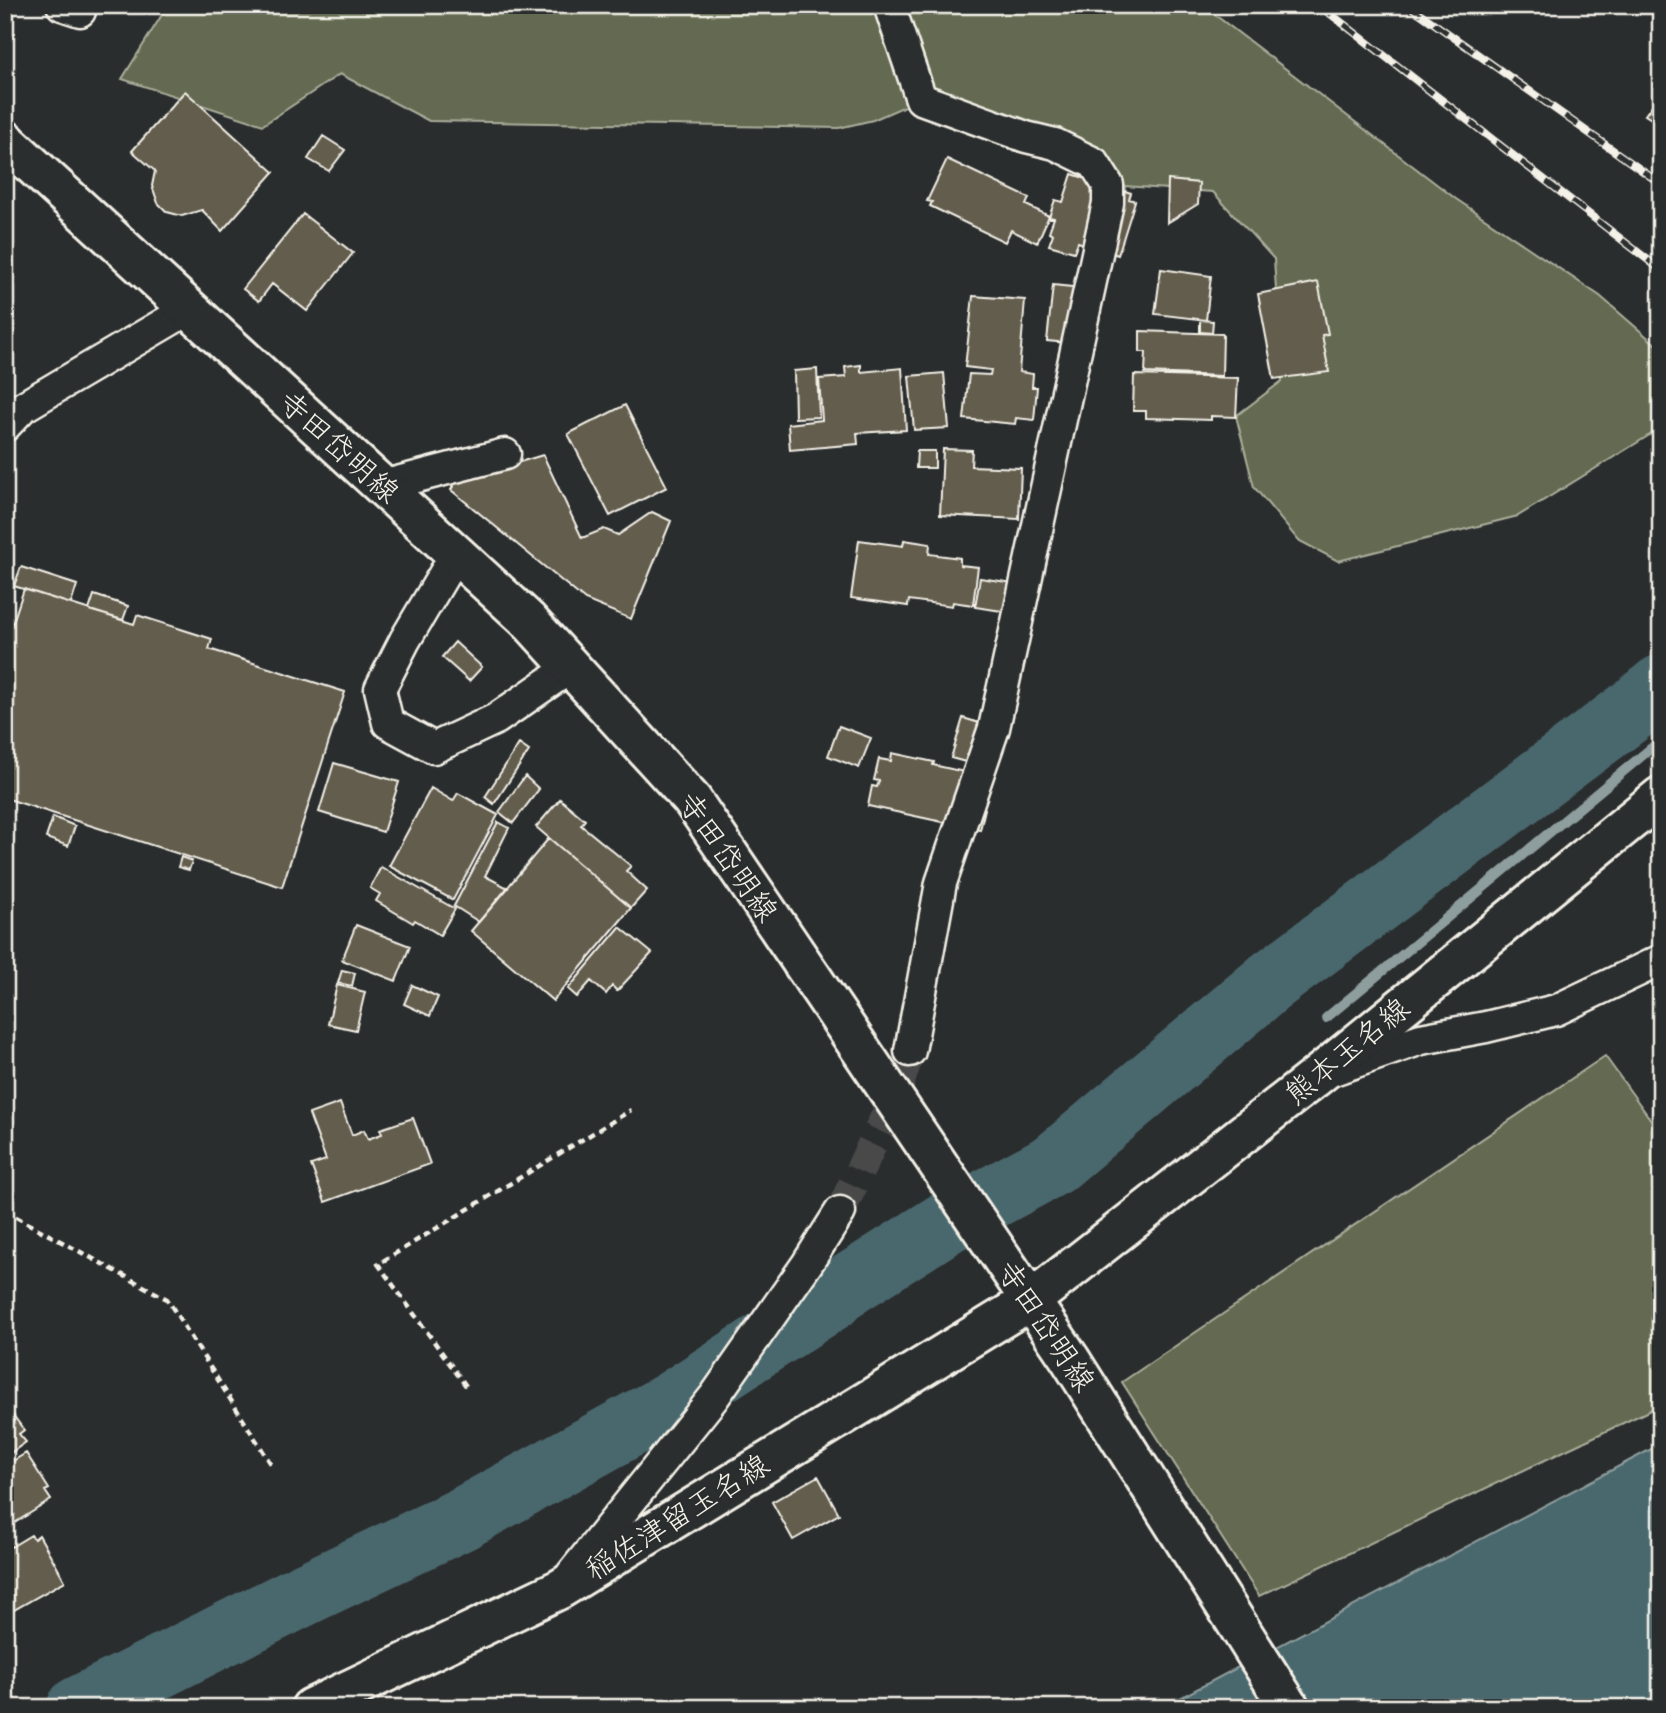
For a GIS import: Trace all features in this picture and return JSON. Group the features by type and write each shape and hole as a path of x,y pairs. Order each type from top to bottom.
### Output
{"main road":[{"name":"寺田岱明線","path":"5,140 528,620 692,800 1070,1359 1290,1708"},
{"name":"熊本玉名線","path":"1030,1301 1317,1076 1661,796"},
{"name":"稲佐津留玉名線","path":"311,1708 560,1589 1030,1301"}],"street":[{"path":"889,5 921,99 1026,137 1055,144 1094,163 1108,185 1108,204 994,728 941,883 910,1051"},
{"path":"5,426 23,407 189,309"},
{"path":"382,486 505,454"},
{"path":"456,554 405,640 380,689 388,723 434,748 496,719 571,667"},
{"path":"1317,1076 1420,1039 1556,1010 1661,960"},
{"path":"560,1589 714,1397 840,1212"}],"path":[{"path":"5,870 10,860"},
{"path":"466,1386 378,1264 631,1111"},
{"path":"5,1210 167,1299 273,1467"}],"green space":[{"path":"168,5 1202,5 1456,199 1600,296 1661,349 1661,428 1518,516 1338,561 1298,540 1254,487 1236,416 1282,381 1274,259 1213,192 1108,185 1065,149 921,99 873,120 839,128 429,121 340,74 263,125 122,79"},
{"path":"1605,1056 1661,1134 1661,1405 1259,1596 1122,1382"}],"water":[{"path":"1661,1444 1661,1708 1161,1708"}],"building":[{"path":"185,91 274,172 222,231 202,210 182,216 167,212 158,203 152,186 155,171 132,151"},
{"path":"1661,93 1661,125 1645,115"},
{"path":"323,136 345,150 329,171 308,159"},
{"path":"947,159 1029,198 1026,205 1049,216 1037,243 1011,230 1005,242 930,206 932,202 927,201"},
{"path":"1072,174 1131,193 1129,199 1135,201 1118,255 1078,242 1074,252 1049,245 1053,234 1049,232 1054,218 1049,217 1055,200 1063,202"},
{"path":"1168,180 1199,183 1198,204 1167,223"},
{"path":"303,214 353,253 307,311 272,284 259,301 243,289"},
{"path":"1161,269 1211,276 1206,320 1155,314"},
{"path":"1318,282 1328,334 1322,335 1329,372 1274,379 1258,294"},
{"path":"1053,285 1101,290 1090,345 1047,341"},
{"path":"973,296 1025,300 1019,372 1033,374 1032,387 1037,387 1034,420 1016,418 1015,424 964,419 969,374 990,375 991,370 965,367"},
{"path":"1200,320 1213,321 1212,333 1200,332"},
{"path":"1140,331 1223,334 1222,376 1145,373 1146,352 1140,352"},
{"path":"861,365 861,372 902,368 906,430 857,433 858,444 790,450 788,424 822,420 819,379 846,377 845,367"},
{"path":"817,369 819,417 795,418 794,371"},
{"path":"944,373 949,428 914,430 909,376"},
{"path":"1134,375 1238,378 1236,417 1211,416 1211,420 1146,418 1146,411 1133,411"},
{"path":"625,405 667,487 610,516 568,434"},
{"path":"943,449 972,450 971,466 1021,468 1019,519 940,515"},
{"path":"917,451 935,451 935,468 916,468"},
{"path":"543,455 582,538 604,529 618,535 652,512 671,521 631,619 585,600 451,490 456,481"},
{"path":"859,540 903,546 904,540 930,544 929,554 960,558 960,565 978,567 973,605 953,602 952,606 909,600 908,606 851,598"},
{"path":"21,567 77,585 71,604 14,586"},
{"path":"980,578 1014,583 1009,612 975,607"},
{"path":"24,589 134,624 137,615 212,639 209,649 345,692 282,887 5,798 5,646"},
{"path":"94,595 128,606 123,620 89,610"},
{"path":"455,642 482,667 469,681 442,657"},
{"path":"963,718 1006,731 995,770 951,758"},
{"path":"839,726 871,738 859,768 828,756"},
{"path":"519,744 529,751 494,804 485,797"},
{"path":"892,753 969,773 973,806 985,809 980,830 868,806 872,786 877,787 879,781 874,780 879,759 891,761"},
{"path":"334,763 399,782 383,832 319,812"},
{"path":"525,776 539,789 513,823 499,812"},
{"path":"431,788 453,801 458,793 498,815 453,900 389,866"},
{"path":"560,799 585,820 581,825 631,866 626,871 647,890 631,908 536,827"},
{"path":"53,817 75,826 68,846 46,838"},
{"path":"498,822 509,828 485,876 508,888 479,922 454,906"},
{"path":"549,838 631,908 553,1001 471,931"},
{"path":"181,857 192,861 189,870 178,867"},
{"path":"381,867 455,909 440,935 376,901 380,894 370,888"},
{"path":"356,925 410,946 396,981 342,960"},
{"path":"620,927 652,953 617,991 612,986 606,994 591,981 577,997 568,989"},
{"path":"342,970 355,973 352,986 338,983"},
{"path":"337,985 365,992 356,1030 328,1024"},
{"path":"412,985 438,997 430,1016 404,1004"},
{"path":"340,1103 352,1135 364,1130 368,1139 382,1134 380,1129 413,1118 430,1164 325,1202 311,1165 326,1160 309,1114"},
{"path":"7,1407 24,1430 19,1434 26,1442 5,1457"},
{"path":"26,1453 49,1489 45,1491 51,1500 5,1529 5,1466"},
{"path":"818,1476 839,1514 793,1540 772,1502"},
{"path":"31,1535 34,1539 39,1535 65,1581 5,1615 5,1544 9,1542 11,1547"}],"waterway":[{"path":"78,1708 462,1519 673,1402 949,1221 1054,1164 1271,981 1661,686"},
{"path":"1326,1018 1661,740"}],"tunnel":[{"path":"840,1212 896,1094 910,1051"}],"railway":[{"path":"1319,5 1661,270"},
{"path":"1408,5 1661,184"}]}
